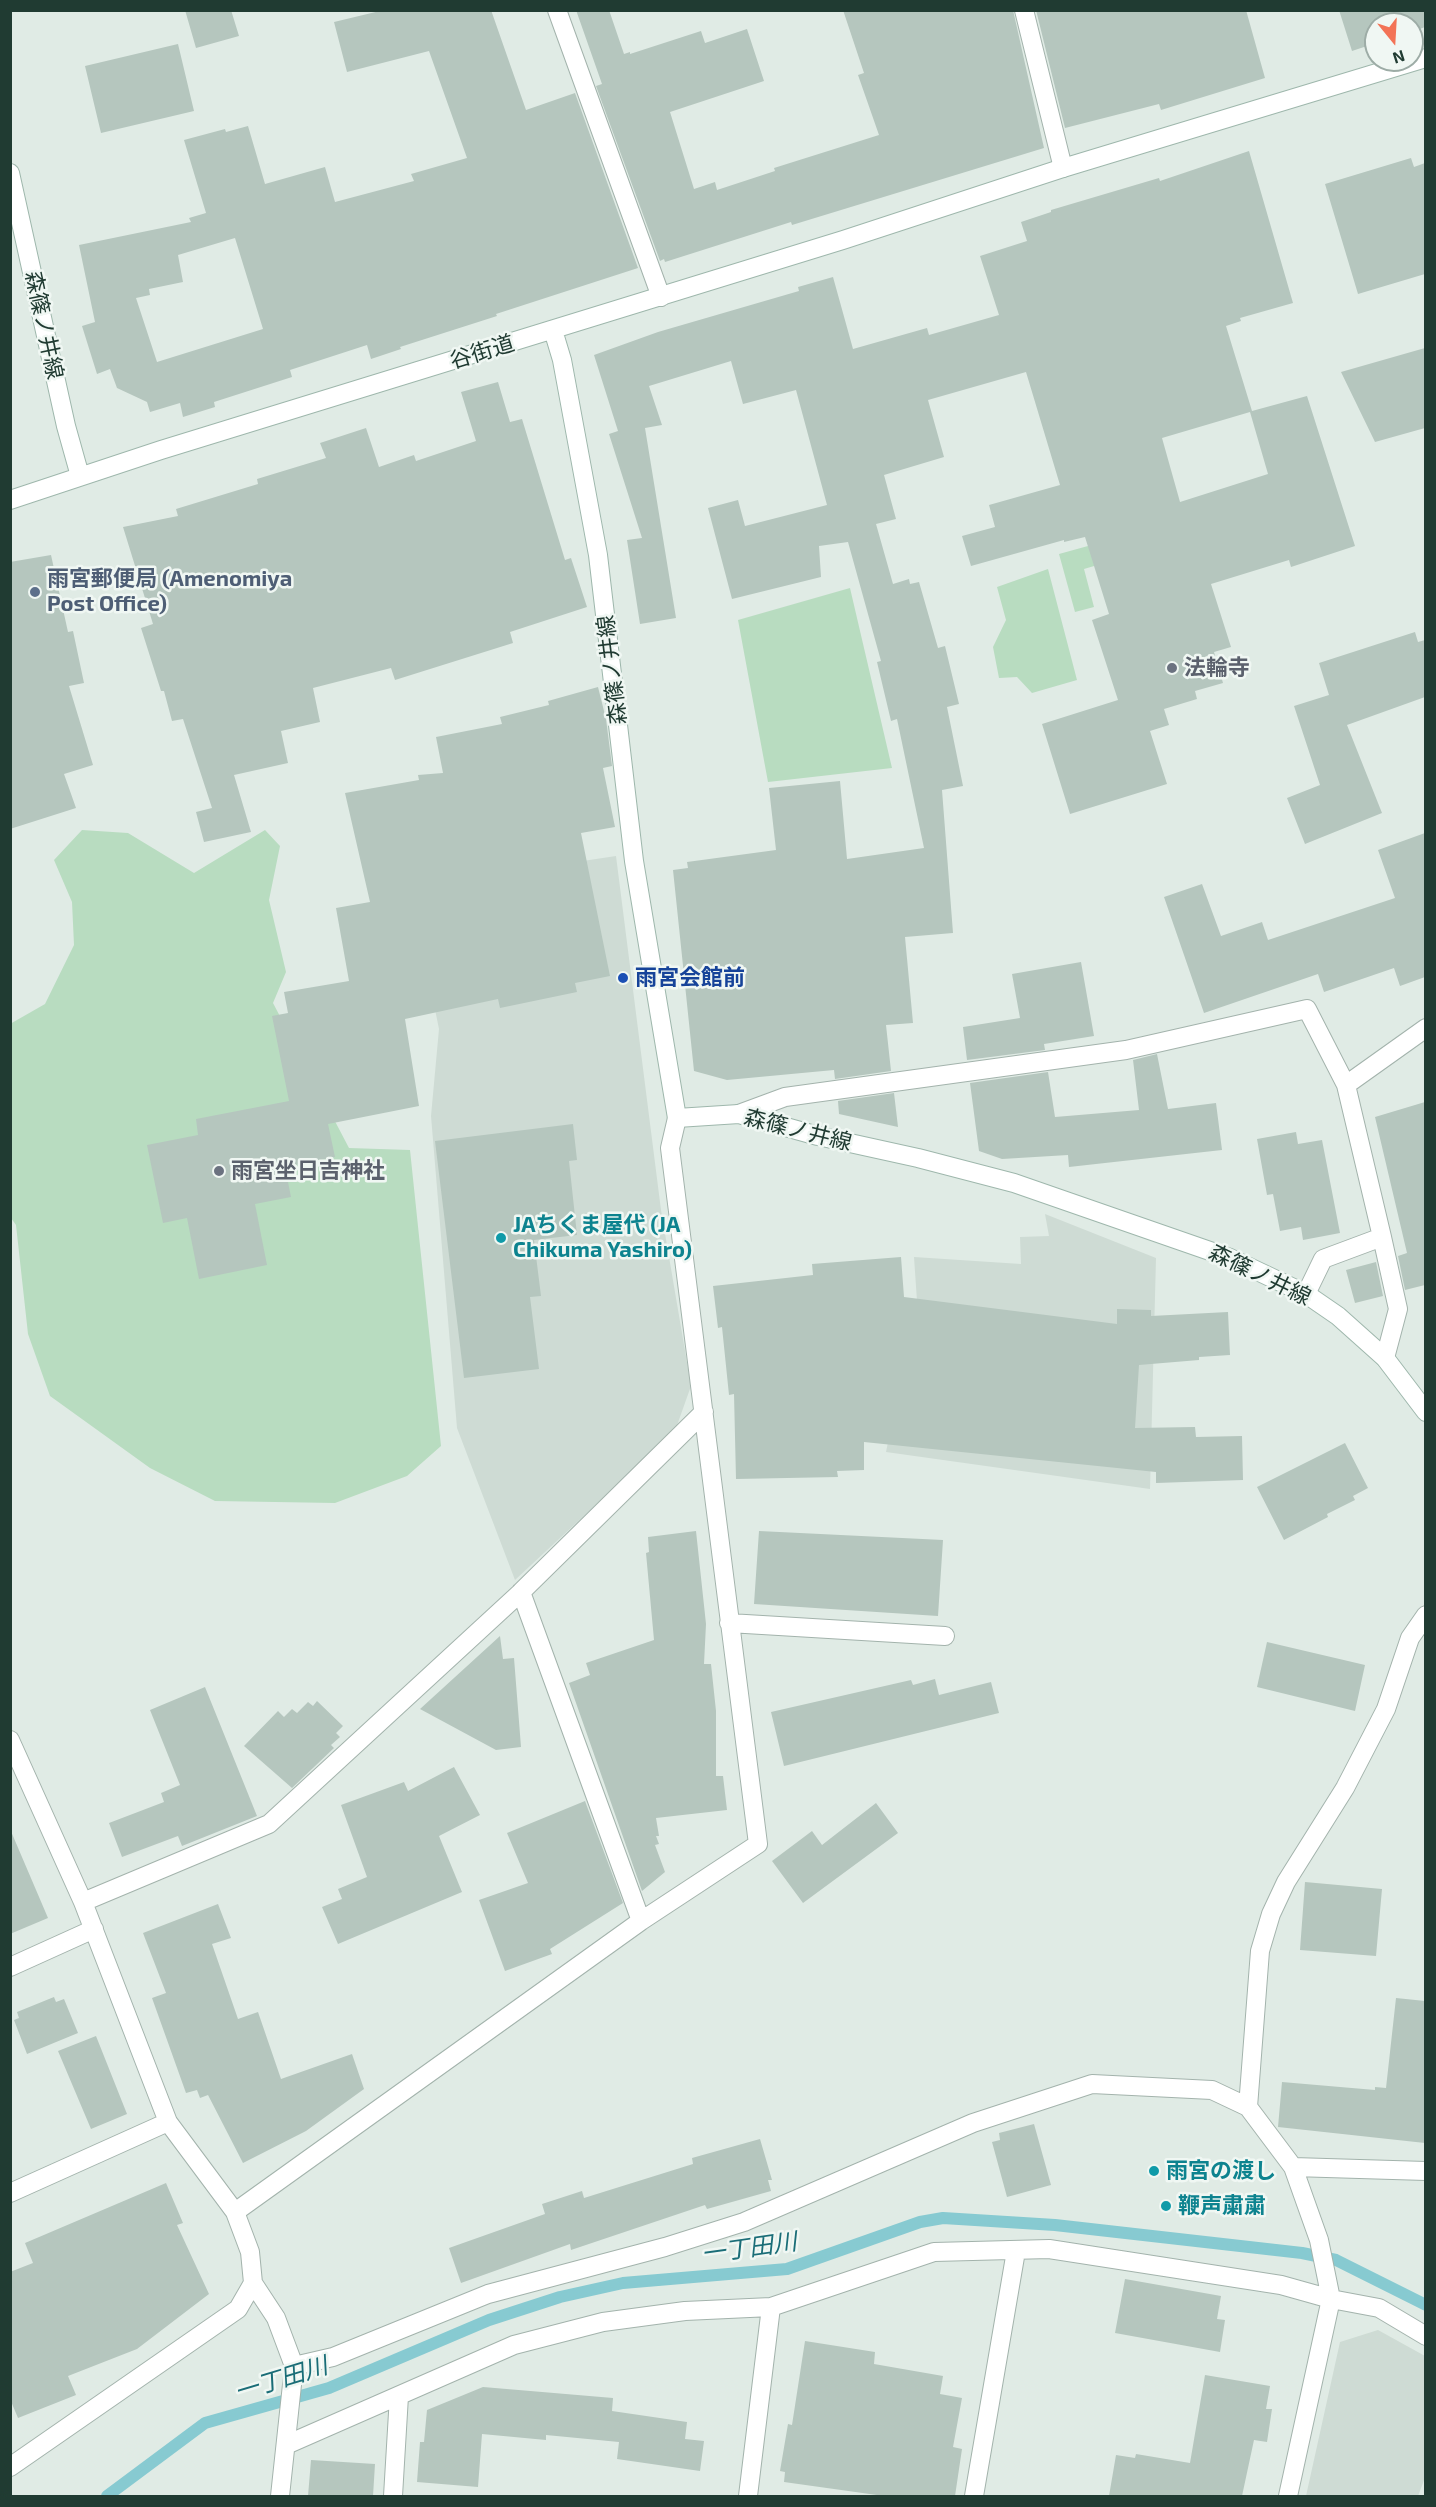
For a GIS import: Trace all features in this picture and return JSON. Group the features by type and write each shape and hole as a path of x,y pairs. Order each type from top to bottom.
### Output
{"street":[{"path":"557,10 661,297"},
{"path":"1024,10 1063,168"},
{"name":"谷街道","path":"10,500 80,476 661,297 1063,168 1425,58"},
{"name":"森篠ノ井線","path":"10,173 66,426 80,476"},
{"name":"森篠ノ井線","path":"553,330 562,360 598,555 634,861 677,1118 739,1114 818,1136 1014,1183 1230,1258 1306,1294 1338,1317 1385,1358 1425,1412"},
{"path":"739,1114 785,1097 1126,1050 1307,1009 1346,1085 1382,1236 1398,1309 1385,1358"},
{"path":"1346,1085 1425,1028"},
{"path":"235,2212 641,1921 758,1844 670,1148 677,1118"},
{"path":"1306,1294 1323,1259 1382,1236"},
{"path":"83,1902 269,1824 521,1592 704,1412"},
{"path":"521,1592 641,1921"},
{"path":"1248,2107 1260,1951 1271,1914 1286,1882 1345,1788 1386,1709 1410,1638 1425,1615"},
{"path":"729,1623 945,1636"},
{"path":"10,1740 83,1902 168,2122 235,2212 250,2252 253,2283 276,2318 292,2375 290,2418 280,2496"},
{"path":"10,1967 94,1929"},
{"path":"292,2375 488,2294 665,2247 744,2222 973,2123 1092,2084 1212,2090 1248,2107 1293,2167 1319,2240 1326,2272 1331,2299 1288,2496"},
{"path":"10,2193 168,2122"},
{"path":"1293,2167 1425,2171"},
{"path":"286,2445 514,2344 603,2322 685,2311 771,2307 934,2252 1016,2252 1049,2249 1281,2285 1331,2299 1379,2308 1425,2336"},
{"path":"974,2496 1016,2252"},
{"path":"10,2467 238,2309 253,2283"},
{"path":"748,2496 771,2307"},
{"path":"393,2496 399,2396"}],"shaded area":[{"path":"616,856 661,1210 691,1386 675,1431 515,1580 457,1428 431,1116 439,1029 410,887"},
{"path":"1045,1214 1156,1258 1150,1489 886,1452 917,1301 914,1257 1021,1264 1020,1237 1049,1236"},
{"path":"1378,2330 1425,2356 1426,2475 1418,2496 1306,2496 1340,2342"}],"green space":[{"path":"1153,528 1158,547 1084,569 1094,607 1075,612 1059,554"},
{"path":"1048,569 1077,680 1032,693 1017,677 999,678 993,647 1006,620 997,587"},
{"path":"850,588 892,768 768,782 738,620"},
{"path":"82,830 128,833 194,873 265,830 280,846 269,900 286,972 273,1003 349,1148 410,1150 441,1446 407,1476 335,1503 215,1501 150,1468 50,1396 28,1334 16,1225 11,1218 10,1024 45,1004 74,945 72,902 54,860"}],"building":[{"path":"185,10 231,10 239,36 196,48"},
{"path":"384,10 491,10 526,110 575,93 638,268 496,314 497,316 400,347 401,349 371,359 367,345 290,370 292,377 214,402 215,407 183,417 180,403 150,412 147,402 117,388 110,369 97,374 82,326 95,322 79,245 191,222 189,218 206,213 184,140 225,129 226,132 248,126 265,184 325,167 335,202 414,181 411,174 467,158 429,51 347,72 334,22","holes":["235,238 263,329 157,362 136,298 150,295 149,289 183,282 178,255"]},
{"path":"576,10 609,10 624,54 701,31 705,43 747,29 764,81 670,112 694,189 715,182 717,190 775,171 774,168 879,135 858,75 864,73 843,10 1013,10 1044,148 792,225 791,222 665,262 664,259 660,261 596,86 602,84"},
{"path":"1036,10 1246,10 1265,78 1161,110 1159,104 1065,128"},
{"path":"1339,10 1425,10 1424,27 1424,12 1364,12 1364,47 1352,51"},
{"path":"178,44 194,111 101,133 85,66"},
{"path":"1249,151 1293,303 1240,318 1241,321 1226,326 1252,411 1307,396 1355,546 1291,567 1289,560 1211,584 1231,647 1214,652 1223,683 1195,691 1197,699 1164,709 1169,725 1150,731 1167,784 1070,814 1042,724 1118,700 1092,620 1109,614 1085,537 1064,542 1064,540 971,566 962,536 995,527 989,505 1060,485 1026,372 928,400 944,457 884,475 896,519 876,524 893,584 909,579 910,584 919,582 938,648 945,646 959,704 947,707 963,786 942,790 953,933 905,937 913,1023 886,1025 891,1071 835,1079 834,1070 727,1080 694,1071 673,870 688,868 687,862 776,850 769,788 840,781 847,859 924,848 897,719 891,721 877,662 881,661 848,542 819,546 821,577 732,599 708,508 738,500 745,526 827,505 796,390 743,404 731,361 649,386 662,425 645,428 676,618 640,624 627,540 642,538 609,434 618,431 594,355 658,332 799,291 798,287 833,277 853,349 927,328 929,335 999,315 980,256 1027,241 1021,222 1051,212 1051,210 1159,178 1160,181","holes":["1250,412 1268,474 1180,502 1162,438"]},
{"path":"1411,158 1414,167 1425,163 1425,274 1358,294 1325,184"},
{"path":"1425,348 1425,428 1375,442 1341,372"},
{"path":"498,382 510,422 522,419 565,560 571,558 587,607 510,632 513,643 395,680 391,668 313,688 320,722 281,731 288,763 234,775 251,832 204,842 196,812 212,808 183,719 172,721 164,691 161,691 141,628 153,624 123,527 178,516 176,509 258,484 257,479 326,458 320,443 366,428 379,467 414,455 416,461 476,441 461,392"},
{"path":"51,555 68,632 73,631 84,683 69,686 93,765 64,774 76,808 10,829 10,562"},
{"path":"1415,632 1418,642 1425,640 1425,697 1347,725 1382,813 1305,844 1287,798 1320,785 1294,706 1329,695 1319,663"},
{"path":"598,687 606,719 612,766 603,768 615,827 581,833 610,976 575,983 577,992 500,1008 498,999 405,1019 419,1106 328,1124 335,1157 285,1167 291,1197 255,1204 267,1265 199,1279 187,1218 163,1223 147,1145 198,1135 196,1119 289,1101 272,1016 288,1013 284,992 349,981 336,908 370,902 345,793 419,780 418,775 443,773 436,737 502,724 500,717 549,705 548,701"},
{"path":"1425,833 1425,977 1400,986 1394,968 1324,992 1318,974 1204,1013 1164,897 1202,884 1221,936 1262,922 1268,940 1395,898 1378,850"},
{"path":"1081,962 1094,1036 1044,1044 1045,1050 967,1060 963,1027 1020,1018 1012,974"},
{"path":"1157,1054 1168,1109 1216,1103 1222,1150 1069,1167 1068,1155 1002,1159 979,1151 970,1083 1048,1072 1055,1117 1139,1110 1133,1060"},
{"path":"894,1093 898,1127 839,1114 838,1101"},
{"path":"1425,1102 1425,1285 1405,1290 1398,1256 1407,1253 1375,1117"},
{"name":"JAちくま屋代 (JA Chikuma Yashiro)","path":"573,1124 577,1160 569,1161 577,1235 534,1240 541,1296 530,1297 539,1369 464,1378 435,1141"},
{"path":"1296,1132 1298,1144 1322,1140 1340,1233 1303,1240 1301,1227 1280,1231 1273,1194 1267,1195 1257,1139"},
{"path":"901,1257 904,1297 1117,1324 1117,1309 1151,1310 1151,1316 1228,1312 1230,1355 1139,1365 1135,1428 1195,1427 1196,1437 1242,1436 1243,1480 1156,1483 1156,1472 864,1442 864,1470 837,1471 838,1477 736,1479 734,1394 729,1395 722,1327 718,1328 713,1286 813,1275 812,1264"},
{"path":"1376,1262 1383,1296 1355,1303 1346,1270"},
{"path":"1345,1443 1368,1488 1353,1496 1355,1500 1327,1514 1328,1517 1284,1540 1257,1487"},
{"path":"696,1531 706,1624 704,1664 711,1664 716,1711 716,1776 723,1776 727,1810 656,1818 659,1836 656,1836 659,1844 655,1845 665,1872 642,1891 569,1683 590,1675 586,1663 654,1640 646,1553 649,1552 648,1537"},
{"path":"759,1531 943,1540 938,1616 754,1604"},
{"path":"500,1636 503,1659 514,1658 521,1747 496,1750 420,1709"},
{"path":"1267,1642 1365,1665 1355,1711 1257,1687"},
{"path":"935,1679 939,1695 991,1682 999,1713 784,1766 771,1712 911,1680 913,1685"},
{"path":"205,1687 257,1816 182,1846 178,1836 122,1857 109,1823 164,1802 161,1793 180,1785 150,1710"},
{"path":"317,1701 343,1726 336,1733 340,1737 331,1745 334,1748 292,1788 244,1746 278,1711 284,1717 292,1709 297,1713 308,1702 313,1706"},
{"path":"454,1767 480,1815 439,1836 462,1892 338,1944 322,1907 342,1899 338,1889 367,1877 341,1805 404,1782 408,1791"},
{"path":"585,1801 623,1903 550,1949 552,1954 505,1971 479,1900 528,1883 507,1833"},
{"path":"876,1803 898,1833 803,1903 772,1861 812,1831 822,1845"},
{"path":"10,1829 48,1918 10,1934"},
{"path":"1305,1882 1382,1889 1376,1956 1300,1950"},
{"path":"218,1904 231,1938 212,1944 238,2019 258,2012 281,2079 352,2054 364,2089 306,2131 243,2163 208,2095 200,2098 197,2090 186,2093 152,1998 166,1993 143,1933"},
{"path":"54,1997 56,2002 64,1999 78,2033 27,2054 14,2020 19,2018 17,2012"},
{"path":"1396,1998 1425,2001 1425,2143 1278,2127 1282,2082 1375,2090 1375,2087 1386,2088"},
{"path":"96,2036 127,2114 91,2129 58,2051"},
{"path":"1034,2124 1051,2185 1007,2197 992,2142 1000,2140 999,2133"},
{"path":"760,2139 772,2180 768,2180 771,2191 707,2209 705,2205 571,2250 570,2244 461,2283 449,2248 545,2214 542,2204 582,2191 584,2198 693,2164 692,2158"},
{"path":"166,2183 183,2223 177,2225 209,2294 137,2349 68,2376 76,2395 18,2418 10,2399 10,2272 33,2263 25,2243"},
{"path":"1125,2279 1221,2296 1217,2319 1225,2320 1220,2352 1115,2333"},
{"path":"805,2341 875,2352 874,2364 943,2376 940,2394 962,2398 953,2447 962,2449 955,2496 884,2496 784,2482 785,2472 780,2471 788,2424 792,2425"},
{"path":"1205,2375 1270,2386 1266,2409 1272,2409 1267,2442 1254,2440 1242,2496 1109,2496 1116,2455 1135,2458 1136,2454 1190,2463"},
{"path":"483,2387 613,2398 612,2411 687,2422 685,2439 704,2441 700,2471 617,2459 619,2442 546,2435 546,2440 482,2434 478,2487 417,2482 420,2442 424,2442 427,2410"},
{"path":"311,2460 375,2464 373,2496 308,2496"}],"waterway":[{"name":"一丁田川","path":"107,2496 205,2423 329,2388 489,2320 560,2297 623,2283 787,2269 920,2222 943,2218 1055,2225 1302,2253 1336,2260 1426,2305"}],"place":[{"name":"雨宮郵便局 (Amenomiya Post Office)","path":"35,592"},
{"name":"法輪寺","path":"1172,668"},
{"name":"雨宮会館前","path":"623,978"},
{"name":"雨宮坐日吉神社","path":"219,1171"},
{"name":"JAちくま屋代 (JA Chikuma Yashiro)","path":"501,1238"},
{"name":"雨宮の渡し","path":"1154,2171"},
{"name":"鞭声粛粛","path":"1166,2206"}]}
